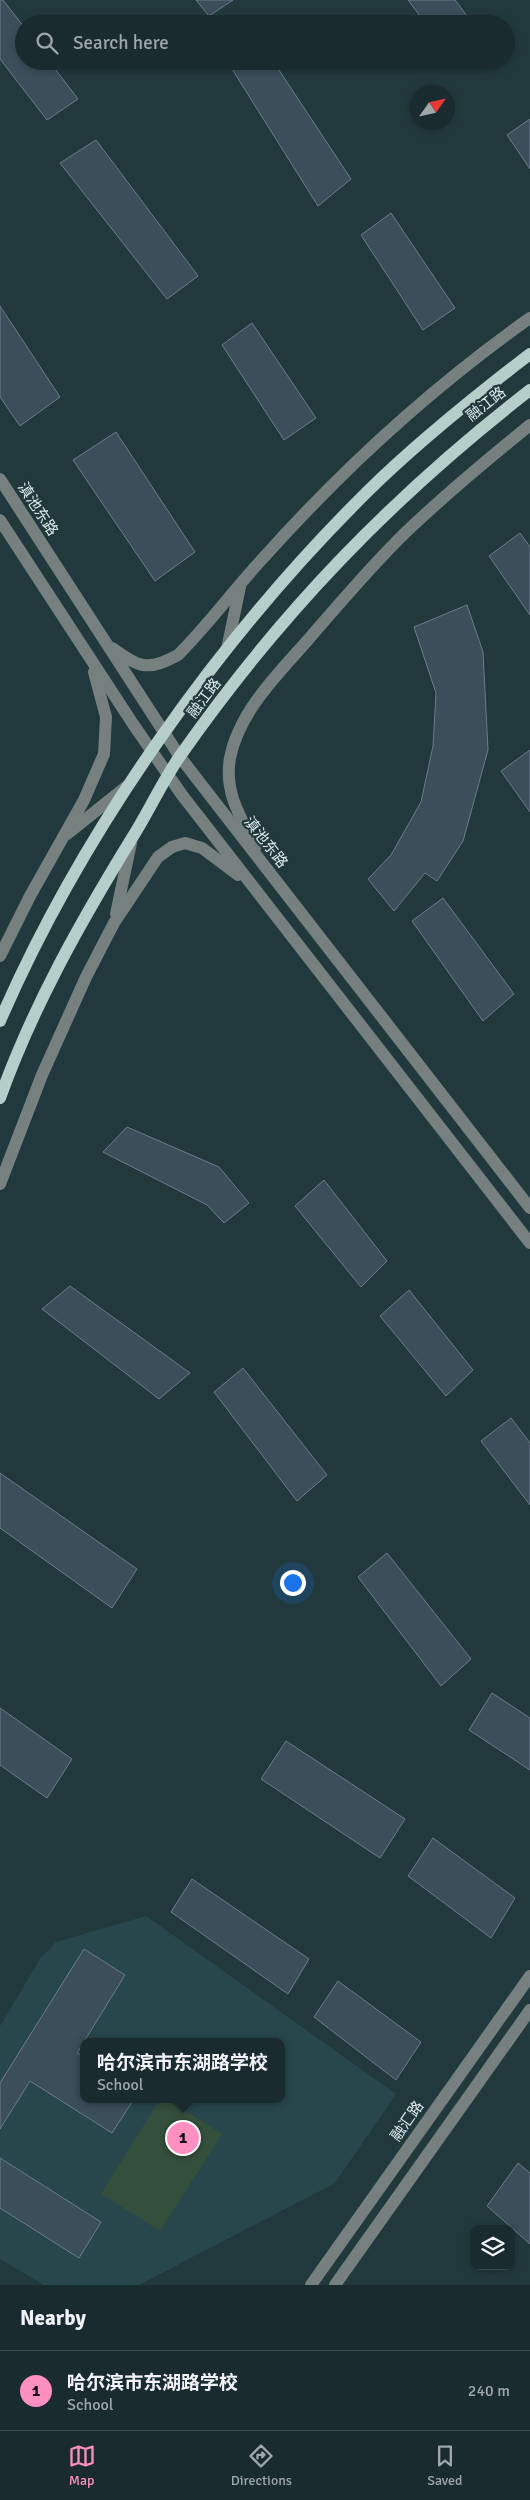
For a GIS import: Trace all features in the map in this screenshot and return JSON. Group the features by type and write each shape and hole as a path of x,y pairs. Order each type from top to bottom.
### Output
{"main road":[{"name":"融江路","path":"0,1021 15,986 60,902 134,781 164,735 228,649 318,542 369,490 424,440 530,354"},
{"name":"融江路","path":"0,1098 58,964 93,900 180,757 289,614 338,561 387,511 443,461 530,390"}],"street":[{"path":"106,644 134,664 149,667 163,663 178,655 194,639 265,555 359,460 425,401 530,318"},
{"path":"277,883 235,808 229,788 230,758 245,720 265,690 366,573 407,532 473,472 530,425"},
{"name":"滇池东路","path":"0,479 164,735 530,1208"},
{"path":"0,520 168,775 530,1243"},
{"path":"228,649 240,584"},
{"path":"0,956 84,800 104,754 106,717 87,654"},
{"path":"62,838 134,781"},
{"path":"114,923 131,840"},
{"path":"0,1184 42,1075 86,977 114,923 158,857 172,848 185,843 202,848 252,885"},
{"name":"融汇路","path":"311,2285 530,1976"},
{"path":"336,2285 530,2010"}],"shaded area":[{"path":"146,1916 396,2094 335,2183 139,2285 44,2285 0,2259 0,2026 40,1959 56,1942"}],"green space":[{"path":"158,2103 173,2103 222,2134 160,2231 101,2194"}],"building":[{"path":"0,0 3,0 15,15 15,70 56,70 78,99 47,120 0,59"},
{"path":"196,0 233,0 210,15 208,15"},
{"path":"408,0 455,0 466,15 419,15"},
{"path":"233,70 279,70 351,179 318,206"},
{"path":"530,119 530,169 507,135"},
{"path":"96,140 198,276 167,299 60,163"},
{"path":"391,213 455,308 423,330 361,235"},
{"path":"0,306 60,397 20,426 0,397"},
{"path":"252,323 316,418 284,440 222,345"},
{"path":"116,432 195,552 155,581 73,460"},
{"path":"520,533 530,547 530,615 489,556"},
{"path":"467,605 483,652 488,750 463,841 437,881 425,873 394,911 368,879 391,855 421,802 433,746 436,693 414,627"},
{"path":"530,750 530,812 501,771"},
{"path":"443,898 514,994 483,1021 412,921"},
{"path":"127,1127 219,1167 249,1203 224,1223 207,1205 103,1152"},
{"path":"324,1180 387,1261 361,1287 295,1206"},
{"path":"70,1286 190,1373 159,1399 42,1309"},
{"path":"409,1290 473,1370 446,1396 380,1316"},
{"path":"243,1368 327,1475 297,1501 214,1392"},
{"path":"511,1418 530,1443 530,1505 481,1441"},
{"path":"0,1473 137,1569 112,1608 0,1528"},
{"path":"387,1553 471,1659 441,1686 358,1577"},
{"path":"492,1693 530,1718 530,1770 469,1730"},
{"path":"0,1708 72,1759 47,1798 0,1765"},
{"path":"286,1741 405,1819 380,1858 261,1779"},
{"path":"433,1838 515,1898 491,1938 408,1876"},
{"path":"192,1879 309,1959 288,1994 171,1912"},
{"path":"84,1949 125,1975 86,2038 80,2038 80,2048 77,2053 80,2055 80,2103 131,2103 112,2133 30,2081 0,2129 0,2083"},
{"path":"338,1981 421,2042 396,2080 314,2017"},
{"path":"0,2158 101,2222 79,2258 0,2208"},
{"path":"518,2163 530,2173 530,2244 515,2231 515,2225 508,2225 487,2206"}],"place":[{"name":"哈尔滨市东湖路学校","path":"183,2138"}]}
